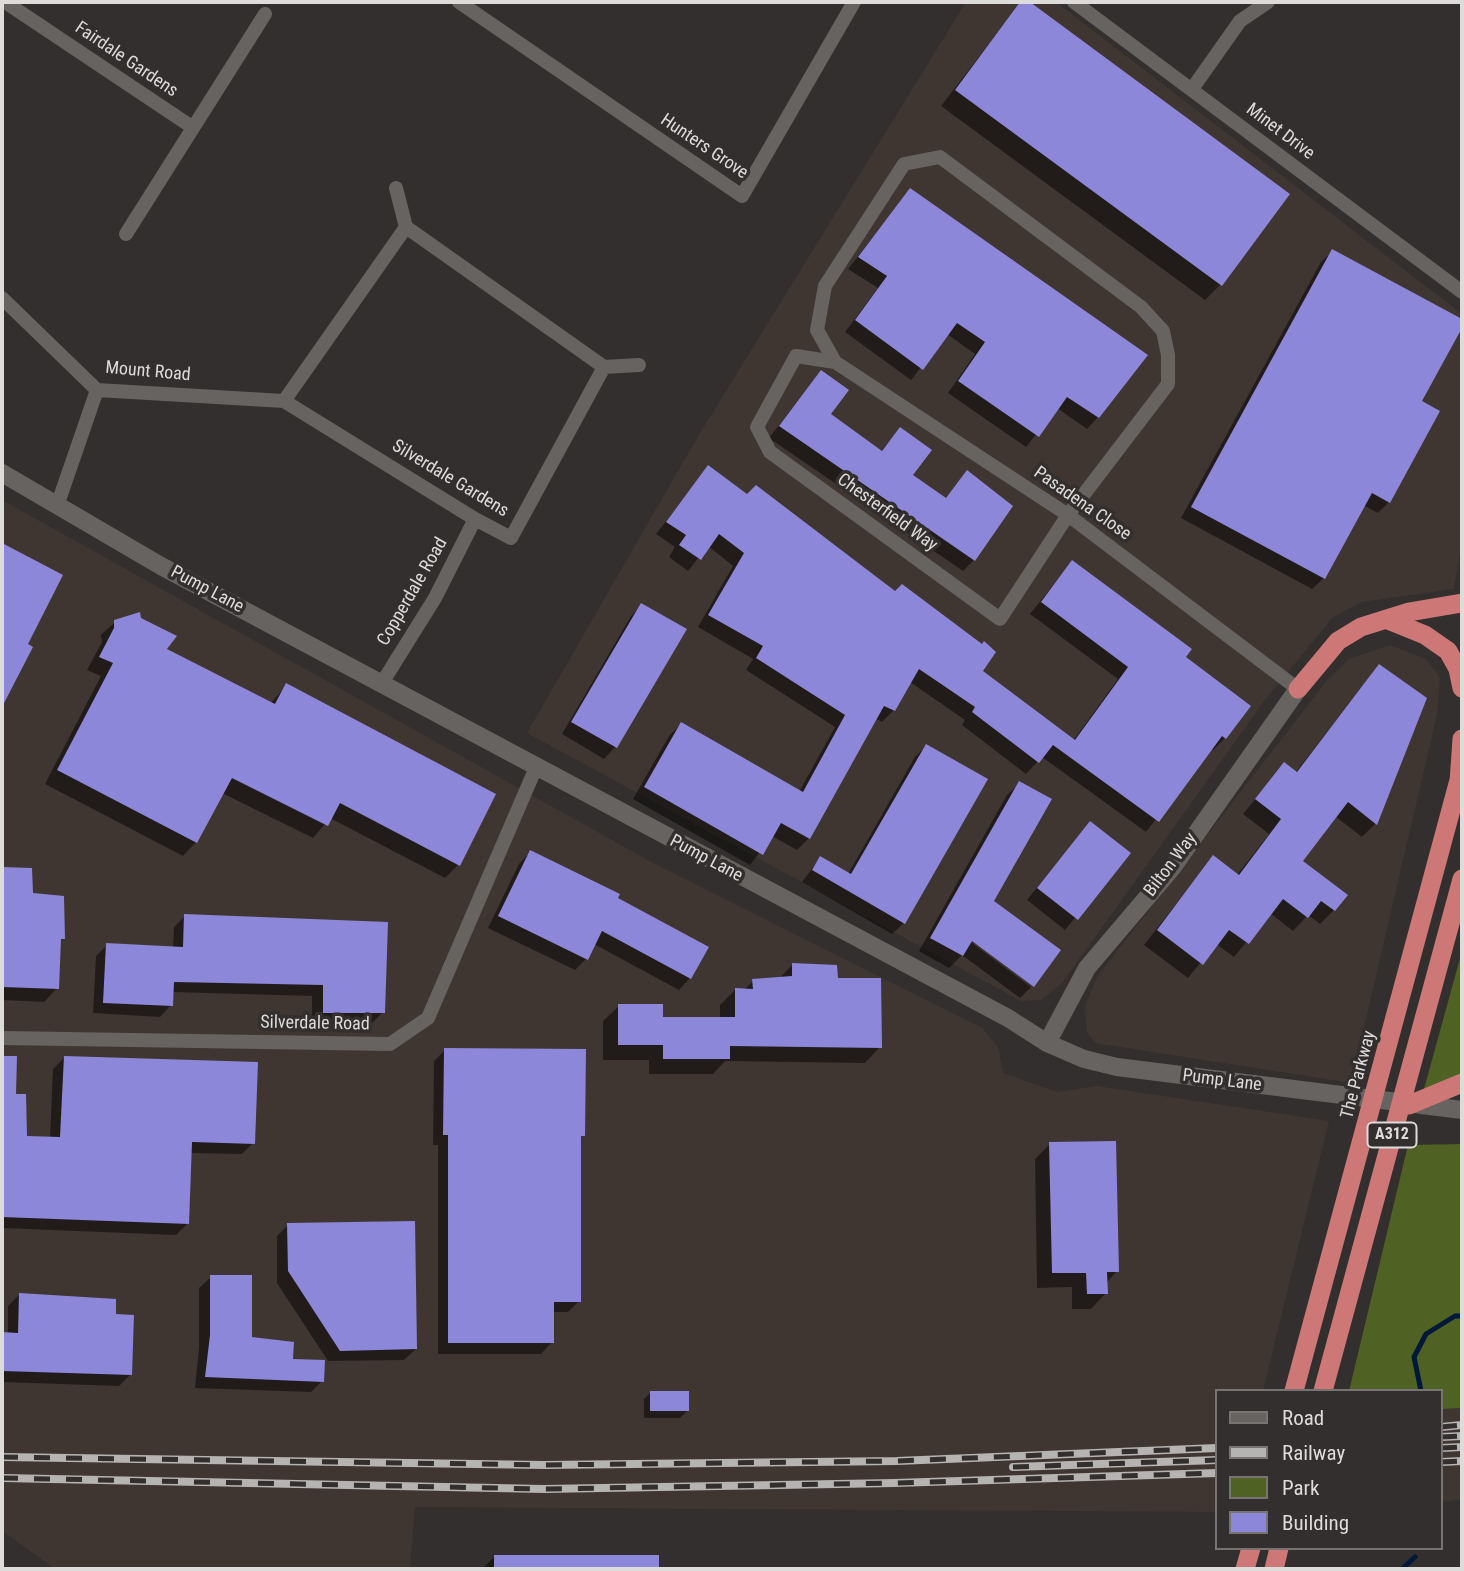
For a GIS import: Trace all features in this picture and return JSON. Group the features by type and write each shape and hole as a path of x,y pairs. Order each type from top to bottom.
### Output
{"highway":[{"path":"1298,689 1338,641 1360,627 1409,612 1462,603"},
{"path":"1388,620 1424,635 1448,651 1458,669 1462,688"},
{"name":"The Parkway","path":"1295,1389 1453,808 1460,776 1462,739"},
{"name":"A312","path":"1323,1389 1462,879"},
{"path":"1409,1105 1462,1083"},
{"path":"1245,1569 1250,1550"},
{"path":"1274,1569 1279,1550"}],"street":[{"name":"Fairdale Gardens","path":"5,2 192,127"},
{"name":"Hunters Grove","path":"459,2 742,196 854,2"},
{"name":"Minet Drive","path":"1074,2 1462,292"},
{"path":"1192,89 1248,6 1268,2"},
{"path":"126,234 265,14"},
{"path":"835,362 817,331 825,286 904,164 940,157 1141,307 1163,331 1168,355 1168,384 1068,516"},
{"path":"396,188 406,227 604,368 639,365"},
{"path":"284,401 406,227"},
{"name":"Mount Road","path":"2,298 97,390 284,401"},
{"name":"Chesterfield Way","path":"835,362 796,356 757,426 770,452 1000,619 1068,516"},
{"name":"Pasadena Close","path":"835,362 1068,516 1298,689"},
{"name":"Silverdale Gardens","path":"284,401 475,519 511,538 604,368"},
{"path":"57,506 97,390"},
{"name":"Pump Lane","path":"2,473 162,566 1008,1018 1047,1043 1084,1059 1117,1067 1460,1112"},
{"name":"Copperdale Road","path":"382,682 435,598 475,519"},
{"name":"Bilton Way","path":"1047,1043 1087,968 1171,868 1298,689"},
{"name":"Silverdale Road","path":"2,1038 390,1044 428,1018 537,765"}],"shaded area":[{"path":"966,2 1056,2 1462,314 1462,540 1454,589 1361,602 1332,618 1265,700 1062,983 1041,1000 1021,1001 527,733 697,438"},
{"path":"2,500 655,864 982,1028 998,1047 1003,1073 1057,1092 1097,1086 1329,1121 1263,1389 1216,1389 1216,1512 415,1507 410,1569 55,1569 2,1531"},
{"path":"1390,645 1426,659 1440,678 1437,715 1351,1083 1095,1043 1087,1032 1085,1006 1097,977 1325,683 1349,659"},
{"path":"1462,1408 1462,1499 1443,1502 1443,1409"}],"green space":[{"path":"1462,951 1462,1076 1424,1089"},
{"path":"1462,1144 1462,1408 1443,1409 1443,1389 1349,1389 1408,1145"}],"building":[{"path":"1020,2 1030,2 1290,194 1222,286 955,90"},
{"path":"910,188 1148,355 1099,418 1067,397 1039,437 958,381 985,342 957,323 923,370 855,320 887,276 858,257"},
{"path":"1332,249 1462,319 1462,328 1422,401 1440,411 1390,503 1372,493 1325,579 1191,507"},
{"path":"821,370 849,390 831,414 882,451 900,427 932,450 913,475 946,498 967,470 1013,506 975,561 779,426"},
{"path":"708,465 747,494 756,485 895,591 902,584 982,644 984,641 996,652 983,671 1075,740 1128,667 1041,602 1072,560 1192,649 1186,657 1251,706 1226,739 1222,736 1159,822 1053,745 1039,763 972,712 975,707 919,669 895,711 884,706 810,839 781,823 763,855 644,787 681,722 803,792 845,715 756,658 763,646 708,615 744,553 719,534 701,560 679,545 686,535 666,522"},
{"path":"2,543 63,575 28,644 33,647 2,707"},
{"path":"641,603 687,629 617,748 571,722"},
{"path":"140,612 141,618 177,636 167,649 275,704 286,683 496,794 460,866 340,803 328,826 232,778 197,843 57,770 113,663 99,657 114,628 114,620"},
{"path":"1379,664 1427,698 1377,825 1348,802 1303,861 1348,895 1335,911 1321,901 1308,918 1283,899 1249,944 1229,930 1203,965 1157,930 1213,855 1239,875 1281,819 1255,799 1284,762 1297,772"},
{"path":"926,744 988,779 905,924 812,870 820,856 851,874"},
{"path":"1019,781 1052,799 994,901 1061,950 1034,987 972,941 963,956 930,938"},
{"path":"1090,821 1131,853 1078,920 1037,888"},
{"path":"530,850 620,894 618,898 709,947 691,979 602,931 588,960 498,916"},
{"path":"2,867 32,868 33,893 64,896 65,939 61,939 59,989 2,987"},
{"path":"184,914 388,922 385,1013 323,1013 323,985 174,982 173,1006 103,1003 106,943 183,947"},
{"path":"792,963 837,965 838,978 881,978 882,1048 730,1046 730,1059 663,1059 663,1045 618,1045 618,1004 663,1004 663,1017 735,1017 735,988 753,989 752,979 792,976"},
{"path":"444,1048 586,1049 585,1136 581,1136 581,1302 554,1302 554,1343 448,1343 448,1135 443,1135"},
{"path":"2,1056 17,1056 16,1094 26,1094 27,1136 60,1137 64,1056 258,1062 255,1144 192,1142 189,1224 2,1217"},
{"path":"1116,1141 1119,1272 1107,1272 1108,1294 1087,1294 1086,1273 1052,1273 1049,1142"},
{"path":"415,1221 417,1349 340,1351 288,1271 287,1223"},
{"path":"210,1275 252,1275 252,1337 294,1342 293,1359 325,1360 324,1382 205,1377 210,1335"},
{"path":"19,1293 116,1299 116,1314 134,1315 132,1375 2,1371 2,1332 18,1333"},
{"path":"650,1391 689,1391 689,1411 650,1411"},
{"path":"494,1555 659,1555 659,1569 494,1569"}],"waterway":[{"path":"1421,1389 1414,1357 1426,1334 1455,1316 1462,1316"},
{"path":"1402,1569 1415,1557"}],"railway":[{"path":"1443,1427 1462,1425"},
{"path":"1443,1437 1462,1436"},
{"path":"1443,1448 1462,1447"},
{"path":"2,1457 544,1465 897,1461 1216,1448"},
{"path":"1013,1467 1216,1460"},
{"path":"1443,1462 1462,1461"},
{"path":"2,1478 544,1489 895,1483 1216,1473"}]}
